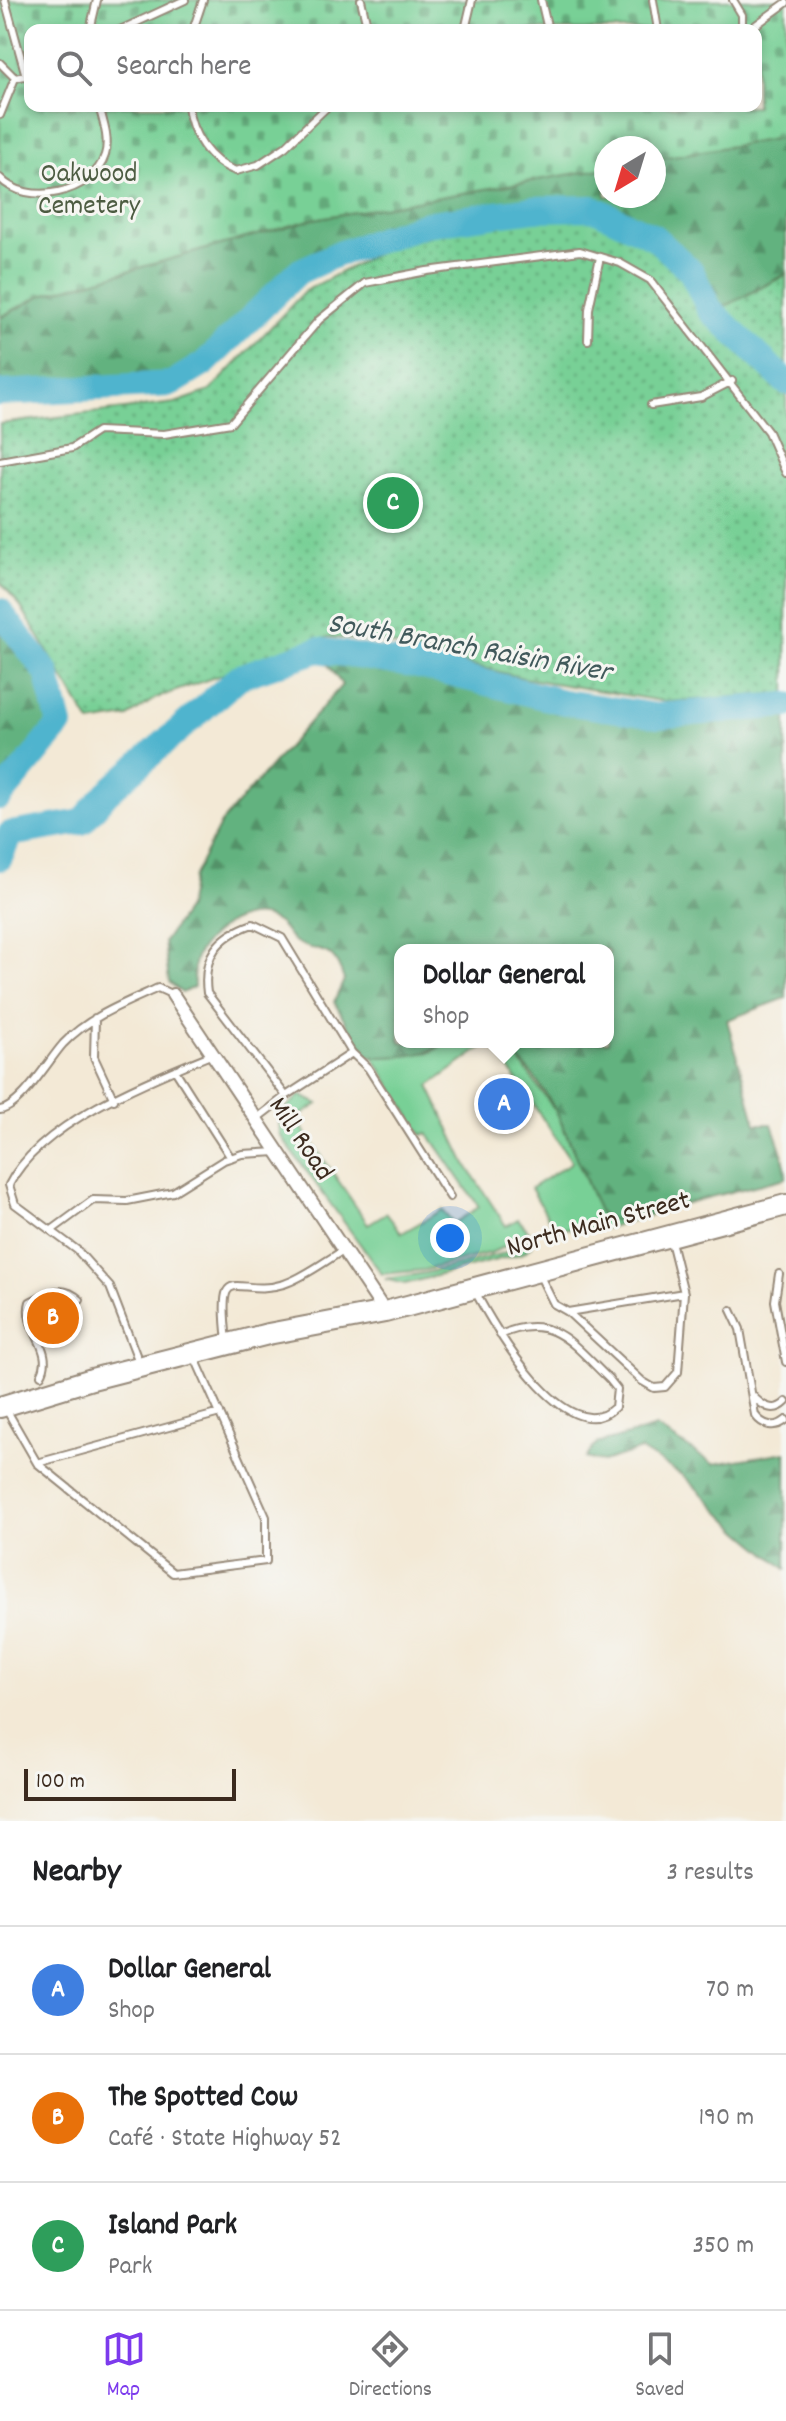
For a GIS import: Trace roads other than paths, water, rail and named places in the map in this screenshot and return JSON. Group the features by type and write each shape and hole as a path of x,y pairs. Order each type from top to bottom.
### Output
{"main road":[{"name":"North Main Street","path":"2,1406 228,1346 385,1312 786,1205"}],"street":[{"name":"Mill Road","path":"173,995 385,1312"}],"lane":[{"path":"5,0 24,63"},
{"path":"91,24 97,0"},
{"path":"133,24 185,0"},
{"path":"195,24 203,0"},
{"path":"361,0 367,24"},
{"path":"466,24 472,0"},
{"path":"541,0 547,24"},
{"path":"653,0 657,24"},
{"path":"733,0 742,15 742,24"},
{"path":"757,24 786,3"},
{"path":"0,63 15,78"},
{"path":"15,78 24,77"},
{"path":"0,115 15,78"},
{"path":"0,178 7,185 26,193 52,193 82,184 95,172 105,154 105,131 100,112"},
{"path":"190,112 210,156 236,171 258,165 285,147 322,112"},
{"path":"0,461 72,448 98,431 164,434 231,423 319,320 365,283 534,255 580,251 620,263 650,280 732,381 768,432 786,473"},
{"path":"588,340 589,309 600,257"},
{"path":"651,405 701,397 732,381"},
{"path":"286,1096 207,993 204,973 211,951 233,931 253,924 268,928 282,938 352,1053 368,1068 450,1197"},
{"path":"0,1110 21,1097 65,1041 95,1018 158,988 173,995"},
{"path":"95,1018 94,1057 114,1100"},
{"path":"256,1119 352,1053"},
{"path":"141,1368 110,1287 77,1250 15,1204 9,1185 19,1165 44,1144 114,1100 213,1054"},
{"path":"175,1070 231,1158"},
{"path":"52,1230 93,1200 127,1201 173,1192 231,1158 278,1152"},
{"path":"537,1271 554,1304 568,1312 642,1381 654,1388 665,1387 678,1372 684,1293 669,1236"},
{"path":"228,1346 222,1300 228,1289 236,1285 269,1287 287,1283 344,1250"},
{"path":"779,1274 775,1301 786,1362"},
{"path":"473,1288 500,1335 529,1374 568,1411 595,1418 608,1414 615,1407 617,1389 554,1330 537,1324 522,1325 500,1335"},
{"path":"41,1375 46,1366 45,1355 30,1320 30,1302 60,1289 70,1291 80,1300"},
{"path":"568,1312 684,1293"},
{"path":"731,1310 740,1329 750,1392 760,1422 776,1425 786,1420"},
{"path":"2,1406 37,1463 173,1573 266,1561 266,1517 194,1355"},
{"path":"750,1392 770,1408 779,1408 786,1402"},
{"path":"37,1463 220,1413"}],"waterway":[{"name":"South Branch Raisin River","path":"0,393 171,384 204,364 298,272 335,255 425,224 533,209 593,208 654,237 691,271 710,310 786,382"},
{"name":"South Branch Raisin River","path":"0,611 47,673 60,725 0,797"},
{"name":"South Branch Raisin River","path":"10,834 82,822 107,793 239,677 318,650 418,666 564,702 657,716 786,705"},
{"name":"South Branch Raisin River","path":"0,858 10,834"}],"place":[{"name":"Island Park","path":"393,503"},
{"name":"Dollar General","path":"504,1104"},
{"name":"The Spotted Cow","path":"53,1318"}],"park label":[{"name":"Oakwood Cemetery","path":"89,192"}]}
